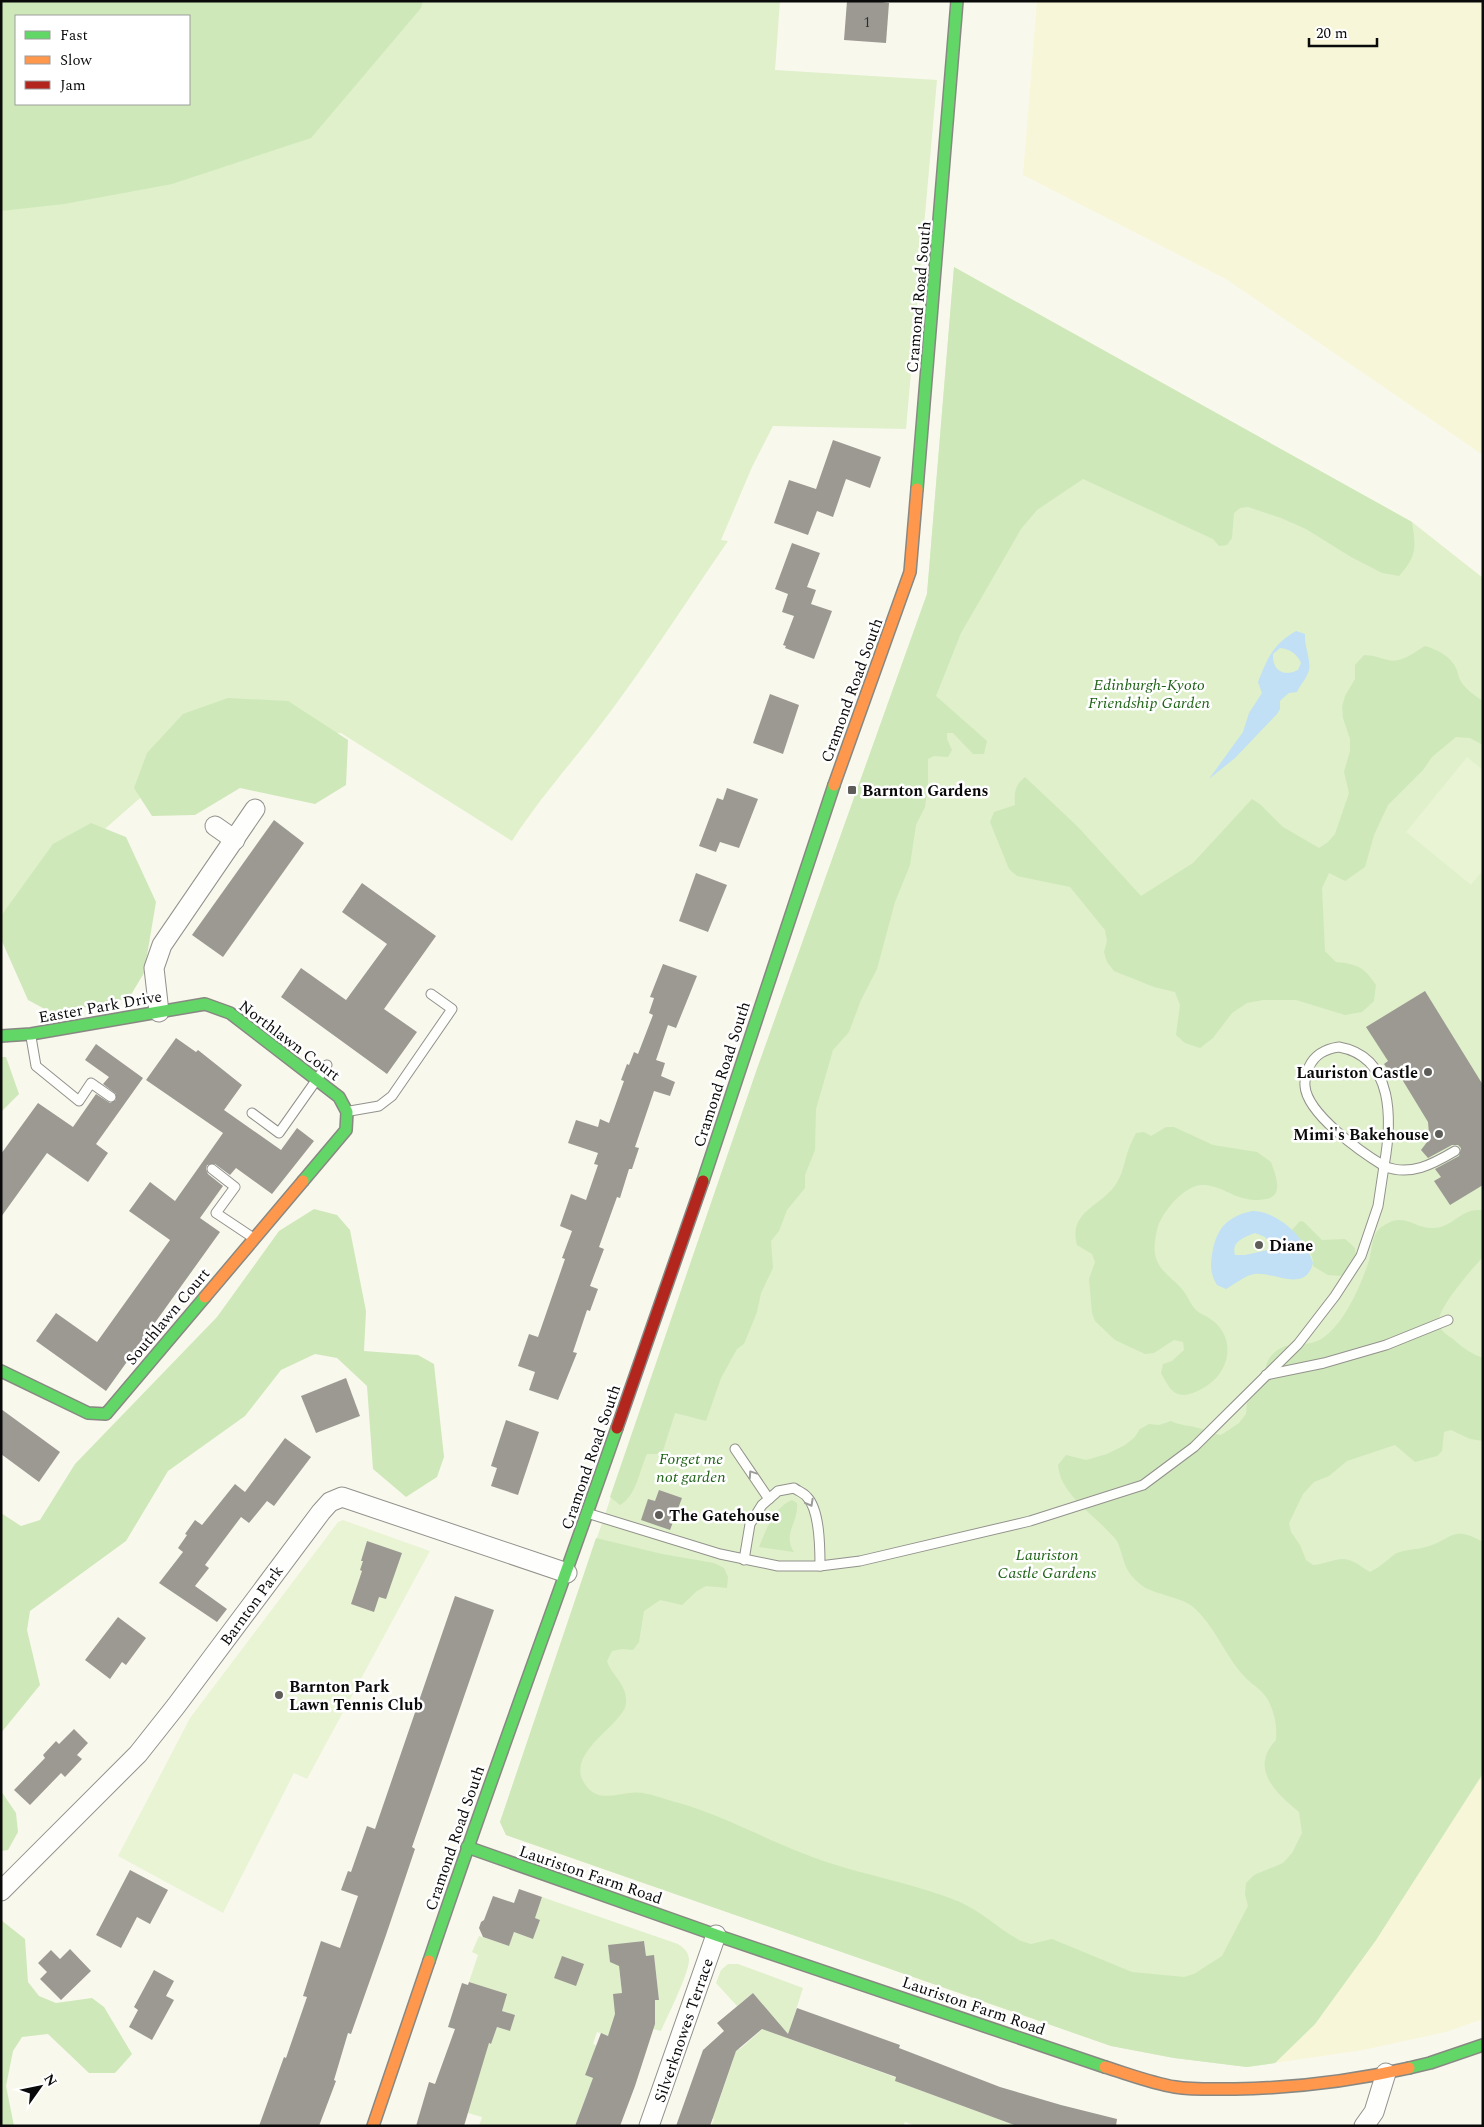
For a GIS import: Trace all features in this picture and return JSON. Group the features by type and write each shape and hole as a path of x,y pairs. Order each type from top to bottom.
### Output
{"street":[{"name":"Cramond Road South","path":"373,2126 467,1847 566,1573 703,1180 837,776 910,572 932,325 956,1"},
{"path":"159,1012 154,968 162,945 256,809"},
{"path":"215,826 234,840"},
{"name":"Easter Park Drive","path":"1,1036 31,1034 205,1004"},
{"name":"Northlawn Court","path":"205,1004 230,1013 339,1097 347,1112"},
{"path":"254,1239 346,1130 347,1112"},
{"name":"Southlawn Court","path":"1,1371 88,1413 106,1414 254,1239"},
{"name":"Barnton Park","path":"1,1891 138,1754 176,1706 305,1532 330,1502 342,1497 566,1573"},
{"name":"Lauriston Farm Road","path":"467,1847 716,1935 1142,2079 1176,2087 1234,2090 1279,2088 1330,2082 1386,2073 1430,2063 1483,2045"},
{"name":"Silverknowes Terrace","path":"649,2126 716,1935"},
{"path":"1364,2126 1374,2112 1386,2073"}],"lane":[{"path":"347,1112 380,1106 392,1096 452,1009 430,994"},
{"path":"31,1034 36,1066 79,1101 91,1083 111,1096"},
{"path":"587,1513 744,1560 778,1566 820,1566 860,1561 1030,1521 1143,1486 1194,1447 1298,1344 1335,1296 1361,1256 1378,1206 1384,1166 1389,1140 1389,1110 1385,1088 1371,1064 1352,1049 1339,1047 1326,1049 1320,1053 1310,1066 1305,1086 1307,1093 1322,1118 1384,1166 1397,1171 1406,1171 1434,1163 1455,1150"},
{"path":"252,1112 279,1133 327,1065"},
{"path":"212,1170 235,1187 216,1213 254,1239"},
{"path":"1266,1375 1324,1363 1386,1345 1448,1320"},
{"path":"735,1449 769,1499"},
{"path":"744,1560 750,1524 762,1506 778,1491 794,1488 808,1497 814,1511 820,1537 820,1566"}],"green space":[{"path":"1,1 780,1 775,70 937,80 906,429 773,426 752,467 721,540 728,541 663,638 595,732 542,799 512,841 341,733 211,736 67,862 1,941"},
{"path":"1,1 423,1 421,8 311,138 172,184 64,204 1,211"},
{"path":"1037,1 1483,1 1483,455 1226,279 1023,175"},
{"name":"Lauriston Castle Gardens","path":"954,267 1412,522 1483,578 1483,1774 1376,1940 1315,2024 1275,2063 1247,2067 1174,2058 1111,2046 506,1835 500,1822 757,1069 927,594"},
{"path":"954,267 1412,522 1414,551 1409,563 1399,576 1382,573 1351,557 1306,529 1248,507 1240,508 1234,513 1232,538 1227,545 1219,546 1213,539 1083,479 1037,510 1021,529 961,633 936,696 987,741 984,754 973,754 953,733 947,733 947,739 952,750 948,757 934,756 928,759 928,785 925,807 916,825 910,865 895,902 877,969 861,1000 849,1032 833,1050 816,1109 815,1150 805,1175 805,1188 787,1210 779,1231 771,1241 773,1268 761,1293 757,1312 744,1344 737,1349 721,1378 706,1421 675,1413 662,1454 647,1454 634,1489 626,1501 620,1505 610,1497 757,1069 927,594"},
{"path":"1425,646 1447,657 1456,668 1462,683 1470,692 1483,701 1483,745 1470,738 1456,737 1432,757 1423,770 1388,805 1374,835 1365,867 1345,881 1329,873 1322,888 1325,951 1336,962 1355,965 1364,970 1376,985 1374,1001 1362,1012 1345,1015 1296,1000 1263,1000 1247,1003 1232,1013 1213,1038 1200,1048 1185,1043 1176,1035 1180,1005 1175,992 1154,987 1114,971 1107,962 1104,952 1107,941 1105,930 1070,887 1017,876 1009,869 990,822 994,812 1015,805 1016,789 1025,777 1078,827 1141,896 1193,863 1252,799 1261,805 1283,827 1319,848 1335,834 1349,793 1344,772 1350,751 1350,739 1343,718 1342,707 1345,696 1355,679 1355,665 1364,655 1393,661 1407,657"},
{"path":"228,698 288,701 348,740 346,785 315,804 240,788 195,815 152,816 134,788 147,753 183,714"},
{"path":"1467,757 1483,770 1483,870 1471,885 1406,832"},
{"path":"91,823 126,837 156,902 144,973 129,998 54,1014 28,1000 1,939 1,916 53,844"},
{"path":"1,1057 6,1057 19,1094 1,1112"},
{"path":"1166,1127 1174,1127 1213,1145 1257,1152 1271,1162 1277,1184 1277,1189 1272,1197 1256,1200 1239,1197 1212,1186 1204,1185 1190,1188 1170,1206 1158,1226 1155,1254 1160,1267 1183,1290 1196,1310 1209,1318 1222,1330 1227,1346 1226,1362 1217,1377 1202,1389 1184,1395 1173,1391 1161,1373 1163,1364 1172,1361 1184,1350 1183,1342 1174,1340 1154,1353 1145,1354 1115,1340 1095,1321 1092,1313 1089,1279 1095,1262 1092,1254 1077,1245 1075,1234 1081,1217 1110,1192 1116,1184 1136,1133 1144,1132 1151,1136"},
{"path":"314,1209 337,1215 350,1230 366,1311 364,1351 418,1355 434,1364 444,1457 437,1477 406,1497 373,1469 367,1386 337,1358 315,1354 281,1370 245,1416 168,1471 126,1541 30,1611 27,1630 40,1685 1,1733 1,1513 21,1526 40,1520 75,1464 217,1317 279,1231"},
{"path":"1483,1210 1483,1257 1448,1300 1442,1310 1439,1325 1445,1333 1463,1347 1483,1358 1483,1441 1470,1439 1451,1430 1444,1432 1442,1451 1437,1456 1415,1462 1395,1445 1347,1461 1329,1476 1314,1482 1303,1494 1289,1523 1291,1532 1300,1545 1306,1560 1313,1565 1345,1559 1370,1572 1399,1552 1426,1547 1452,1535 1464,1534 1483,1542 1483,1773 1376,1940 1315,2024 1275,2063 1247,2067 1174,2058 1111,2046 506,1835 500,1822 596,1538 662,1554 714,1563 724,1568 728,1577 727,1588 706,1586 697,1591 682,1605 660,1600 644,1611 639,1642 633,1650 622,1649 612,1651 607,1661 625,1691 626,1704 623,1712 598,1738 583,1758 580,1768 582,1779 594,1793 610,1796 635,1792 643,1793 695,1808 821,1860 921,1888 960,1902 1021,1941 1031,1944 1052,1939 1132,1972 1184,1977 1194,1974 1222,1956 1248,1906 1245,1894 1246,1883 1254,1875 1283,1863 1292,1853 1302,1833 1299,1812 1274,1789 1265,1771 1268,1751 1276,1740 1274,1715 1266,1696 1237,1668 1200,1613 1192,1606 1151,1590 1134,1579 1127,1569 1117,1541 1069,1492 1060,1474 1058,1465 1066,1455 1086,1460 1107,1454 1125,1445 1134,1438 1140,1429 1149,1424 1159,1425 1171,1421 1221,1435 1239,1423 1246,1414 1247,1403 1267,1381 1266,1366 1274,1353 1284,1346 1309,1343 1321,1339 1342,1319 1361,1282 1370,1259 1374,1238 1379,1229 1397,1220 1403,1220 1427,1228 1439,1228 1470,1211"},
{"path":"1300,1221 1304,1222 1322,1240 1345,1239 1355,1248 1356,1256 1341,1276 1328,1275 1313,1266 1312,1256 1292,1230"},
{"path":"792,1500 797,1503 796,1516 790,1534 791,1546 794,1552 759,1547 775,1513"},
{"name":"Barnton Park Lawn Tennis Club","path":"343,1520 430,1551 307,1779 294,1773 223,1913 118,1856 190,1718 338,1522"},
{"path":"1483,1773 1483,2019 1446,2032 1363,2050 1275,2063 1315,2024"},
{"path":"1,1791 16,1813 18,1832 8,1850 1,1851"},
{"path":"542,1897 678,1944 688,1954 688,1965 682,1984 661,2031 640,2026 608,2036 597,2032 593,2044 603,2048 588,2066 585,2075 601,2081 588,2091 575,2126 479,2126 482,2117 468,2113 454,2032 491,2044 497,2027 510,2031 514,2015 502,2011 506,1994 469,1982 478,1955 472,1952 479,1936 509,1946 514,1932 533,1939 540,1920 535,1918","holes":["644,1941 646,1956 654,1956 659,1999 655,2000 655,2024 641,2026 622,1993 618,1958 634,1942"]},
{"path":"1,1920 25,1939 28,1982 39,1996 56,2003 92,1998 104,2007 132,2054 115,2073 89,2073 48,2034 22,2037 13,2051 6,2086 14,2126 1,2126"},
{"path":"728,1964 738,1964 803,1988 787,2038 889,2075 896,2078 895,2081 1017,2126 916,2126 905,2122 903,2126 711,2126 714,2119 708,2117 718,2104 733,2060 720,2055 736,2045 740,2049 774,2019 753,1993 737,2006 716,1983 721,1970"}],"water":[{"path":"1296,631 1305,634 1309,666 1307,676 1297,692 1289,693 1280,701 1280,709 1277,714 1235,758 1209,779 1243,732 1249,713 1262,693 1258,682 1265,666 1276,647","holes":["1280,648 1293,652 1299,660 1301,663 1298,670 1288,673 1277,668 1273,660 1273,654"]},
{"path":"1252,1211 1262,1212 1281,1221 1290,1228 1304,1244 1313,1263 1309,1272 1303,1277 1296,1279 1254,1274 1243,1278 1226,1289 1217,1285 1213,1278 1211,1267 1216,1238 1229,1221","holes":["1255,1233 1265,1237 1270,1243 1268,1250 1235,1255 1235,1246 1243,1238"]}],"building":[{"path":"847,1 889,3 886,43 844,40"},
{"path":"833,440 881,457 870,488 846,479 833,517 817,511 808,535 774,523 789,480 816,489"},
{"path":"792,543 820,553 807,587 816,590 811,604 832,611 814,659 785,648 786,646 783,645 794,616 782,612 788,594 775,589"},
{"path":"770,694 799,705 783,754 753,743"},
{"path":"727,788 758,799 739,848 720,842 716,852 699,846 717,798 723,800"},
{"path":"274,820 304,843 223,957 192,935"},
{"path":"696,873 727,885 708,932 679,921"},
{"path":"362,883 436,936 384,1009 417,1032 387,1074 281,997 301,968 346,1000 387,944 342,912"},
{"path":"663,964 697,976 676,1028 668,1025 656,1060 665,1063 661,1076 675,1082 670,1096 654,1091 635,1147 639,1148 632,1169 629,1169 620,1198 617,1197 599,1247 604,1249 590,1286 598,1289 590,1311 587,1310 573,1352 577,1353 558,1400 529,1390 535,1372 518,1366 529,1334 538,1337 565,1259 562,1258 572,1231 560,1226 571,1194 586,1200 598,1165 594,1164 598,1153 568,1143 576,1120 598,1127 600,1119 609,1123 624,1081 621,1080 627,1064 629,1065 634,1052 638,1054 653,1015 649,1013 654,998 650,997"},
{"name":"Lauriston Castle","path":"1425,991 1483,1085 1483,1185 1450,1205 1434,1181 1441,1177 1435,1169 1459,1156 1461,1148 1458,1145 1452,1145 1428,1158 1421,1150 1427,1142 1429,1134 1428,1122 1400,1076 1395,1080 1384,1064 1388,1061 1366,1027"},
{"path":"176,1038 196,1052 198,1050 242,1085 224,1110 281,1150 297,1128 314,1141 272,1194 236,1168 230,1175 215,1164 207,1165 208,1174 223,1186 200,1218 220,1232 106,1391 36,1341 56,1313 97,1342 170,1240 129,1211 150,1182 175,1201 223,1133 146,1080"},
{"path":"96,1044 143,1078 96,1144 108,1153 88,1182 47,1153 1,1217 1,1154 38,1103 73,1127 96,1094 110,1103 116,1100 116,1094 103,1084 109,1077 85,1060"},
{"path":"346,1378 360,1416 316,1433 301,1396"},
{"path":"1,1409 60,1452 39,1482 1,1454"},
{"path":"506,1420 539,1432 518,1495 491,1486 497,1468 491,1466"},
{"path":"285,1438 311,1457 274,1506 267,1501 249,1523 241,1517 205,1565 209,1568 195,1586 227,1609 217,1622 159,1583 183,1552 178,1548 195,1520 202,1525 235,1484 245,1492"},
{"name":"The Gatehouse","path":"659,1490 682,1498 670,1530 641,1520 648,1499 655,1501"},
{"path":"367,1541 402,1553 386,1599 379,1597 374,1612 351,1604 362,1571 360,1570 363,1561 361,1561"},
{"path":"455,1596 494,1610 412,1847 415,1849 386,1935 351,2034 348,2033 334,2080 336,2081 319,2126 259,2126 284,2057 286,2058 307,1997 303,1996 321,1941 340,1948 358,1896 341,1890 348,1871 351,1872 367,1826 375,1829"},
{"path":"118,1617 146,1638 126,1665 122,1662 110,1679 85,1660"},
{"path":"74,1729 88,1743 77,1755 82,1759 65,1777 61,1773 30,1805 14,1790 45,1758 43,1755 56,1741 59,1744"},
{"path":"130,1870 168,1890 150,1924 137,1917 121,1948 96,1935"},
{"path":"519,1889 542,1897 535,1918 540,1920 533,1939 514,1932 509,1946 483,1937 479,1928 493,1896 514,1903"},
{"path":"644,1941 646,1956 654,1955 659,2000 655,2000 655,2024 635,2086 620,2126 575,2126 593,2078 585,2075 601,2033 608,2036 615,2014 613,1994 622,1993 619,1966 610,1962 608,1945"},
{"path":"70,1949 91,1971 61,2000 40,1979 47,1972 38,1963 51,1950 60,1959"},
{"path":"562,1956 584,1964 576,1986 554,1978"},
{"path":"154,1970 174,1981 166,1996 174,2000 152,2040 129,2027 138,2010 134,2007"},
{"path":"469,1982 507,1994 502,2011 515,2015 510,2031 497,2027 491,2044 489,2043 464,2126 416,2126 429,2082 435,2084 455,2029 448,2027 462,1983 468,1985"},
{"path":"753,1993 788,2034 797,2008 900,2045 899,2048 1000,2087 1117,2119 1116,2126 1017,2126 895,2081 896,2077 762,2029 736,2051 710,2126 676,2126 703,2050 724,2031 717,2023"}],"traffic: fast":[{"path":"917,489 957,1"},
{"path":"703,1181 834,785"},
{"path":"1,1036 31,1034 205,1004 230,1013 339,1097 347,1112 346,1130 303,1181"},
{"path":"1,1371 88,1413 106,1414 205,1297"},
{"path":"429,1961 617,1428"},
{"path":"467,1847 716,1935 1105,2067"},
{"path":"1409,2068 1483,2045"}],"traffic: slow":[{"path":"834,785 910,572 917,489"},
{"path":"205,1297 303,1181"},
{"path":"373,2126 429,1961"},
{"path":"1105,2067 1148,2081 1190,2089 1257,2088 1323,2083 1409,2068"}],"traffic: jam":[{"path":"617,1428 703,1181"}],"place":[{"name":"Barnton Gardens","path":"852,790"},
{"name":"Lauriston Castle","path":"1428,1072"},
{"name":"Mimi's Bakehouse","path":"1439,1134"},
{"name":"Diane","path":"1259,1245"},
{"name":"The Gatehouse","path":"659,1515"},
{"name":"Barnton Park Lawn Tennis Club","path":"279,1695"}],"park label":[{"name":"Edinburgh-Kyoto Friendship Garden","path":"1149,693"},
{"name":"Forget me not garden","path":"691,1467"}]}
